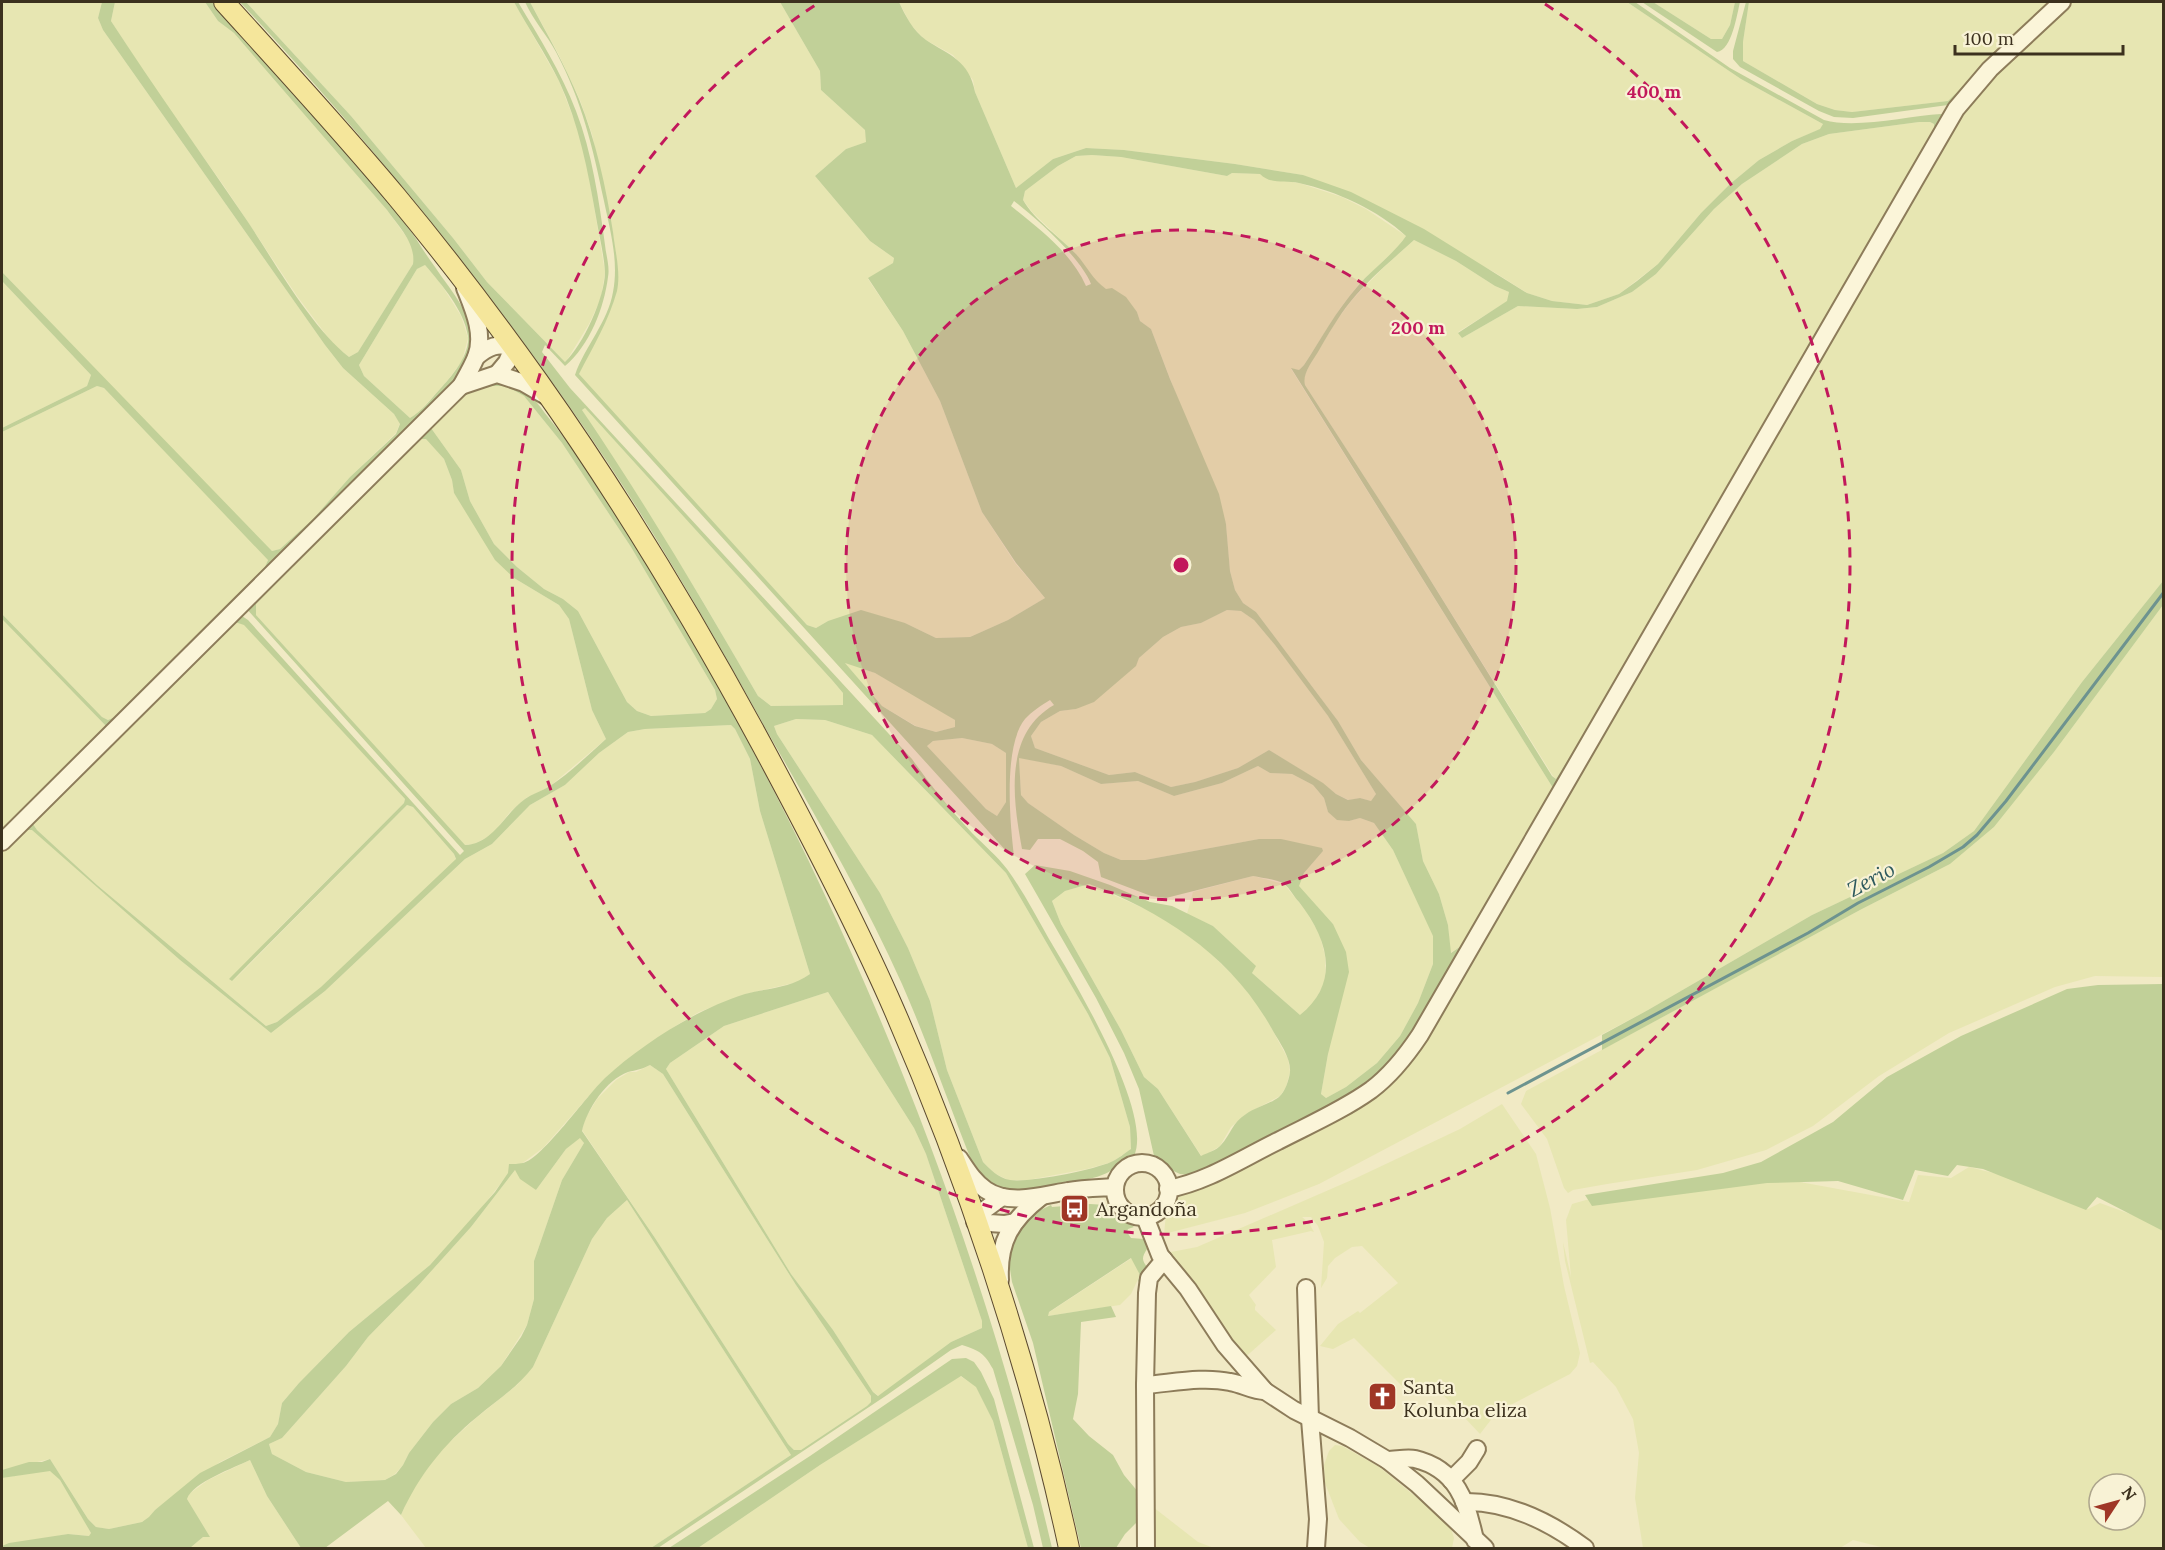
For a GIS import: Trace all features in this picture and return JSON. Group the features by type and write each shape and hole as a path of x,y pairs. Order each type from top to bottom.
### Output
{"main road":[{"path":"224,2 398,198 513,348 633,523 756,733 816,847 887,994 941,1126 1001,1297 1043,1442 1069,1548"}],"street":[{"path":"1168,1189 1191,1183 1226,1167 1346,1105 1372,1089 1406,1056 1956,109 1990,69 2062,2"},
{"path":"2,842 461,386 476,357 478,341 476,322 460,277"},
{"path":"461,386 497,374 507,362 513,348 506,345 493,345 476,357"},
{"path":"497,374 524,382 549,398"},
{"path":"941,1126 972,1178 987,1191 1002,1197 1041,1197 1069,1191 1115,1187"},
{"path":"1144,1163 1161,1172 1168,1189 1166,1202 1162,1208 1151,1215 1138,1217 1125,1212 1117,1201 1115,1187 1117,1179 1128,1167 1144,1163"},
{"path":"975,1222 983,1211 1002,1197"},
{"path":"1001,1297 999,1260 1005,1237 1020,1215 1041,1197"},
{"path":"1145,1217 1164,1260 1188,1289 1225,1345 1266,1391 1310,1419 1387,1460 1432,1497 1480,1544"},
{"path":"975,1222 996,1224 1015,1222"},
{"path":"1146,1548 1145,1385 1149,1278 1164,1260"},
{"path":"1306,1288 1310,1419 1318,1519 1316,1548"},
{"path":"1145,1385 1208,1380 1230,1382 1254,1391 1266,1391"},
{"path":"1451,1480 1469,1462 1477,1449"},
{"path":"1387,1460 1414,1459 1446,1472 1464,1502 1480,1544"},
{"path":"1464,1502 1484,1502 1522,1512 1563,1532 1585,1548"}],"green space":[{"path":"2,2 102,2 98,18 103,30 325,345 343,368 394,414 400,423 396,433 350,477 313,519 280,549 272,551 251,531 2,272"},
{"path":"102,2 115,2 111,21 248,222 294,294 321,329 349,357 358,352 413,264 412,249 387,210 234,33 218,21 205,2 212,2 337,139 385,196 458,300 470,326 472,344 468,359 442,394 2,836 2,831 106,726 2,619 2,614 102,717 108,720 117,716 265,567 268,560 104,388 97,386 2,432 2,428 87,386 91,375 2,281 2,272 272,551 280,549 313,519 350,477 396,434 400,424 394,414 343,368 325,345 103,30 98,18","holes":["425,265 451,298 462,317 466,326 468,343 455,372 426,405 410,418 364,376 359,365 417,269"]},
{"path":"115,2 205,2 218,21 234,33 326,137 387,210 410,242 415,254 413,264 358,352 349,357 333,344 297,296 224,186 154,88 111,21"},
{"path":"240,2 246,2 351,116 487,282 565,362 586,333 597,307 604,282 604,258 586,165 572,114 554,71 514,2 518,2 557,69 582,127 594,177 609,269 599,313 582,348 565,366 545,345 542,352 570,388 912,759 956,815 1007,869 1075,984 1108,1046 1133,1110 1137,1136 1134,1156 1097,1177 1024,1190 1002,1188 992,1184 973,1165 912,1006 872,921 732,668 651,530 566,402 479,283 387,168","holes":["585,408 832,680 843,693 843,705 771,706 758,696 673,552 582,410","796,719 825,720 872,735 1006,873 1088,1014 1110,1058 1130,1127 1131,1149 1114,1161 1090,1169 1031,1180 1006,1179 983,1162 947,1070 930,1001 908,948 880,893 777,734 774,726"]},
{"path":"246,2 514,2 559,81 578,130 587,164 605,272 601,298 589,324 565,362 487,282 351,116"},
{"path":"525,2 530,2 562,62 585,115 604,181 617,262 618,284 614,302 579,374 807,625 816,628 828,621 861,610 905,623 936,638 970,637 1008,620 1045,598 1016,563 982,512 940,401 903,331 868,278 893,263 894,258 870,241 815,176 846,149 866,142 865,130 821,90 820,71 780,2 899,2 917,32 957,60 968,72 1016,188 1053,159 1086,148 1124,150 1303,175 1351,192 1424,229 1527,293 1552,301 1587,305 1619,294 1637,281 1658,264 1701,213 1730,184 1759,160 1792,141 1820,129 1823,124 1741,79 1627,2 1635,2 1730,68 1824,120 1851,123 1941,114 1945,116 1405,1051 1361,1092 1262,1144 1241,1150 1190,1175 1169,1169 1154,1156 1139,1089 1124,1053 1096,998 1025,874 1035,865 1070,871 1150,902 1172,906 1213,926 1256,966 1252,973 1300,1015 1313,1002 1321,989 1325,974 1326,960 1323,945 1309,916 1286,886 1273,880 1253,876 1166,898 1151,896 1101,877 1098,862 1060,839 1038,839 1030,850 1022,849 1015,790 1019,750 1026,733 1038,718 1054,705 1050,700 1025,719 1013,747 1010,785 1014,856 1008,853 575,375 610,303 615,280 613,246 596,162 580,107 556,52","holes":["1919,122 1934,124 1934,129 1602,705 1556,779 1305,385 1306,372 1333,326 1351,301 1373,277 1414,240 1509,292 1507,301 1458,333 1462,338 1518,306 1577,309 1597,307 1632,292 1656,274 1714,209 1742,184 1802,144 1829,134","1092,155 1121,157 1227,176 1232,173 1260,174 1269,180 1299,183 1342,196 1383,218 1406,236 1349,296 1304,365 1299,370 1291,368 1553,788 1461,946 1451,953 1448,925 1439,894 1423,861 1416,824 1361,760 1338,721 1256,612 1243,603 1235,590 1230,571 1226,524 1219,494 1151,329 1140,321 1137,312 1126,297 1112,288 1106,289 1101,285 1076,254 1041,222 1023,200 1025,191 1058,166 1076,156","1014,201 1068,251 1078,262 1091,284 1086,286 1072,262 1043,232 1011,206","1227,610 1241,611 1254,620 1328,716 1376,794 1371,801 1360,798 1348,800 1269,750 1238,768 1171,787 1135,772 1109,775 1035,748 1031,736 1041,722 1060,711 1076,709 1094,702 1136,666 1139,658 1163,637 1181,627 1201,623","845,663 875,673 955,720 955,727 936,732 915,726 882,706","962,738 992,744 1006,753 1006,802 997,816 986,809 927,746 933,741","1019,758 1061,766 1101,784 1138,781 1174,796 1222,783 1258,766 1270,773 1292,774 1313,785 1324,798 1328,812 1337,820 1349,821 1360,818 1374,823 1393,850 1433,936 1433,964 1418,1003 1400,1036 1377,1063 1346,1087 1326,1098 1321,1094 1328,1054 1349,972 1346,952 1333,924 1299,886 1304,873 1323,851 1322,848 1281,839 1259,839 1145,860 1121,860 1104,853 1074,835 1028,803 1021,795","1089,884 1144,909 1170,924 1217,960 1257,1005 1289,1061 1290,1072 1281,1095 1241,1117 1219,1147 1201,1156 1158,1089 1144,1077 1121,1030 1061,924 1052,901 1065,891"]},
{"path":"530,2 780,2 820,71 821,90 865,130 867,142 846,149 815,176 870,241 894,258 893,263 868,279 903,331 940,401 982,512 1015,563 1045,598 1008,620 970,637 936,638 905,623 828,621 816,628 807,625 581,378 578,373 613,303 618,269 611,222 592,134 580,100 559,55"},
{"path":"899,2 1627,2 1741,79 1823,124 1821,129 1792,141 1759,160 1730,184 1701,213 1658,264 1619,294 1587,305 1552,301 1527,293 1494,272 1303,175 1124,150 1086,148 1053,159 1016,188 975,92 973,80 953,55 924,39 911,25"},
{"path":"1642,2 1653,2 1711,39 1722,39 1730,25 1735,2 1740,2 1730,38 1722,50 1717,52"},
{"path":"1653,2 1735,2 1730,25 1722,39 1711,39"},
{"path":"1746,2 1749,2 1743,42 1743,61 1817,104 1835,110 1852,112 1948,101 2050,2 2057,2 1954,103 1853,118 1834,117 1819,111 1740,67 1733,59 1733,51"},
{"path":"1749,2 2050,2 1949,101 1852,112 1835,110 1817,104 1743,61 1743,42"},
{"path":"2067,2 2163,2 2163,581 2082,682 1974,831 1943,853 1812,915 1648,1010 1319,1184 1245,1213 1164,1234 1166,1214 1177,1198 1235,1171 1390,1078 1964,103"},
{"path":"1930,122 1934,124 1934,129 1602,705 1556,779 1305,385 1303,379 1310,364 1352,300 1414,240 1509,292 1508,301 1458,332 1462,338 1518,306 1577,309 1597,307 1632,292 1656,274 1714,209 1742,184 1802,144 1829,134"},
{"path":"1076,156 1121,157 1227,176 1232,173 1260,174 1299,183 1342,197 1366,209 1406,236 1398,247 1359,284 1341,307 1304,365 1299,370 1291,369 1553,788 1461,946 1450,953 1448,925 1439,894 1423,861 1416,824 1361,760 1338,721 1256,612 1243,603 1235,590 1230,571 1226,524 1151,329 1140,321 1137,312 1095,282 1077,255 1033,213 1023,200 1025,191 1058,166"},
{"path":"425,265 441,284 461,316 468,338 462,361 418,413 410,418 364,376 359,365 417,269"},
{"path":"2,281 91,375 87,386 2,428"},
{"path":"500,383 520,388 528,394 559,431 590,476 630,537 700,655 766,776 827,899 883,1025 933,1153 978,1283 1018,1415 1052,1548 1043,1548 1033,1505 993,1369 981,1353 962,1345 951,1350 658,1548 651,1548 791,1455 627,1200 607,1218 592,1239 533,1367 514,1387 465,1427 443,1449 424,1474 401,1515 388,1501 325,1548 301,1548 267,1496 250,1460 205,1481 191,1493 187,1499 210,1537 203,1537 190,1548 2,1548 9,1543 68,1534 89,1536 91,1533 60,1480 50,1471 2,1478 2,1470 50,1459 88,1519 96,1527 109,1529 142,1522 200,1473 270,1437 278,1424 282,1403 299,1383 349,1332 430,1265 495,1192 508,1173 509,1164 523,1163 531,1159 597,1086 620,1065 653,1040 689,1018 745,994 787,985 810,974 760,811 750,759 731,725 645,729 628,732 599,753 565,785 530,805 492,844 465,859 325,991 271,1033 180,960 32,830 24,830 2,852 2,848 239,614 248,620 460,855 464,851 245,607 463,395 477,386","holes":["490,386 506,386 524,396 562,443 631,547 715,690 717,699 711,709 705,713 651,716 637,711 627,702 578,611 563,599 544,589 494,544 470,501 461,470 431,428 467,394","418,439 426,439 444,459 454,493 495,560 514,578 559,605 569,619 592,710 606,739 557,781 517,805 491,834 475,843 465,845 256,615 256,604","235,622 244,625 405,799 404,803 229,979 232,981 407,805 413,807 456,859 321,987 277,1022 266,1026 97,885 33,824","828,992 914,1128 926,1154 982,1321 982,1328 951,1342 878,1396 791,1274 666,1069 670,1063 724,1026","650,1065 663,1074 796,1285 871,1396 871,1402 867,1406 801,1450 794,1450 788,1444 655,1238 582,1131 588,1114 605,1088 620,1076","580,1138 584,1143 562,1180 534,1261 534,1299 521,1337 501,1366 478,1388 451,1404 433,1422 396,1474 385,1480 346,1482 306,1472 272,1454 269,1444 282,1438 346,1366 368,1337 471,1227 515,1170 520,1179 536,1190 566,1149"]},
{"path":"97,386 104,388 268,559 266,567 117,716 108,720 102,717 2,614 2,432"},
{"path":"490,386 506,386 524,396 562,443 631,547 715,690 717,699 711,709 705,713 651,716 637,711 627,702 578,611 563,599 544,589 494,544 470,501 461,470 431,428 467,394"},
{"path":"585,408 832,680 843,693 843,705 771,706 758,696 702,600 582,410"},
{"path":"426,438 444,459 454,493 514,578 559,605 569,619 592,710 606,739 549,787 526,798 510,812 492,835 474,844 464,845 256,615 256,604 418,439"},
{"path":"2163,581 2163,605 2054,752 1994,827 1950,864 1860,910 1602,1050 1602,1035 1812,915 1943,853 1974,831 2082,682"},
{"path":"2163,605 2163,977 2095,976 2055,987 1949,1033 1879,1076 1813,1126 1766,1150 1697,1170 1573,1190 1568,1193 1564,1188 1547,1139 1521,1104 1526,1091 1860,910 1950,864 1994,827 2054,752"},
{"path":"1227,610 1241,611 1254,620 1275,645 1328,716 1376,794 1371,801 1360,798 1349,800 1336,794 1269,750 1238,768 1171,787 1135,772 1109,775 1035,748 1031,736 1041,722 1060,711 1076,709 1135,666 1139,658 1163,637 1181,627 1201,623"},
{"path":"2,619 106,726 2,831"},
{"path":"235,622 244,624 405,799 404,803 274,933 233,981 407,805 413,807 454,854 456,860 322,987 277,1022 266,1026 97,885 33,824"},
{"path":"844,662 875,673 928,702 955,720 955,727 936,732 916,726 882,706"},
{"path":"796,719 825,720 872,735 1006,873 1088,1014 1110,1058 1130,1127 1131,1149 1112,1162 1028,1180 1008,1180 994,1173 983,1162 947,1070 930,1001 908,948 880,893 777,734 774,726"},
{"path":"731,725 750,759 760,811 810,974 798,982 746,994 699,1012 621,1065 603,1080 543,1148 509,1173 475,1216 430,1265 349,1332 299,1383 282,1403 278,1424 270,1437 220,1462 142,1522 109,1529 96,1527 88,1519 50,1459 2,1470 2,852 24,830 32,829 180,960 271,1033 325,991 465,859 492,844 530,805 565,785 599,753 628,732 645,729"},
{"path":"962,738 992,744 1006,753 1006,802 997,816 986,809 927,746 933,741"},
{"path":"1019,757 1061,766 1101,784 1138,781 1174,796 1222,783 1258,766 1270,773 1292,774 1313,785 1324,798 1328,812 1349,821 1360,818 1374,823 1393,850 1433,935 1433,964 1418,1003 1400,1036 1377,1063 1346,1087 1326,1098 1321,1094 1328,1054 1333,924 1298,886 1304,873 1323,851 1259,839 1145,860 1121,860 1104,853 1074,835 1028,803 1021,795"},
{"path":"1253,876 1284,884 1306,911 1320,935 1325,956 1326,981 1311,1007 1301,1016 1252,973 1255,966 1213,926 1187,914 1193,892"},
{"path":"1089,884 1161,916 1205,948 1239,981 1259,1005 1288,1059 1290,1072 1286,1087 1280,1096 1246,1114 1231,1127 1220,1146 1202,1157 1158,1089 1144,1077 1121,1030 1061,924 1052,901 1065,891"},
{"path":"2163,984 2163,1231 2097,1197 2086,1210 1983,1169 1957,1165 1948,1176 1915,1170 1903,1200 1838,1181 1767,1183 1592,1206 1585,1195 1723,1173 1761,1162 1833,1122 1887,1077 1961,1036 2067,989 2098,985"},
{"path":"828,992 914,1128 926,1154 982,1321 982,1328 951,1342 879,1396 873,1392 833,1330 791,1274 666,1069 670,1063 724,1026"},
{"path":"650,1065 663,1074 796,1285 871,1396 871,1402 867,1406 801,1450 794,1450 788,1444 582,1130 585,1119 597,1099 616,1080 629,1072 636,1072"},
{"path":"1502,1104 1536,1154 1550,1208 1564,1286 1580,1353 1577,1366 1570,1374 1497,1412 1480,1434 1432,1383 1409,1393 1354,1338 1333,1349 1320,1346 1338,1324 1358,1311 1360,1313 1398,1283 1362,1246 1352,1247 1335,1258 1328,1266 1327,1278 1321,1288 1324,1242 1318,1226 1311,1217 1302,1217 1314,1232 1272,1240 1276,1267 1249,1295 1256,1305 1255,1310 1276,1330 1242,1360 1174,1262 1171,1252 1197,1247 1354,1179 1460,1129"},
{"path":"580,1137 584,1143 562,1180 534,1261 534,1299 527,1325 501,1366 478,1388 451,1404 433,1422 409,1453 403,1465 385,1480 346,1482 306,1472 272,1454 269,1444 282,1438 346,1366 368,1337 471,1227 515,1170 536,1190 566,1149"},
{"path":"1969,1167 2034,1183 2088,1209 2100,1203 2163,1226 2163,1548 1885,1548 1853,1540 1840,1548 1643,1548 1635,1498 1639,1453 1633,1419 1616,1387 1593,1362 1590,1363 1565,1261 1563,1242 1571,1277 1566,1220 1572,1204 1621,1195 1789,1180 1909,1202 1918,1175 1951,1178"},
{"path":"627,1200 791,1455 651,1548 426,1548 401,1515 412,1490 441,1450 517,1385 533,1367 592,1239 607,1218"},
{"path":"1051,1205 1052,1207 1106,1205 1134,1227 1128,1229 1127,1232 1131,1238 1144,1239 1147,1249 1143,1258 1148,1268 1142,1285 1138,1281 1140,1275 1131,1258 1049,1312 1048,1316 1111,1306 1116,1317 1081,1322 1078,1394 1073,1419 1089,1436 1113,1455 1124,1475 1139,1493 1141,1511 1137,1522 1116,1548 1081,1548 1033,1343 1012,1282 1009,1263 1010,1246 1026,1217"},
{"path":"1132,1258 1140,1275 1131,1294 1120,1305 1048,1316 1048,1313"},
{"path":"966,1358 974,1362 981,1372 994,1399 1034,1548 1028,1548 993,1421 976,1387 961,1376 820,1465 698,1548 669,1548 810,1456 952,1359"},
{"path":"960,1376 976,1386 993,1421 1028,1548 698,1548 820,1465"},
{"path":"1335,1445 1342,1446 1378,1466 1438,1515 1451,1529 1454,1538 1452,1548 1370,1548 1360,1542 1339,1519 1325,1483 1324,1465 1329,1451"},
{"path":"250,1460 267,1496 301,1548 190,1548 203,1537 209,1537 187,1499 189,1494 208,1480"},
{"path":"50,1470 60,1480 74,1503 91,1533 90,1536 68,1534 2,1546 2,1478"},
{"path":"1153,1507 1198,1542 1214,1548 1153,1548"}],"waterway":[{"name":"Zerio","path":"1508,1093 1808,933 1858,903 1963,847 1977,835 2006,801 2164,592"}],"place":[{"name":"Argandoña","path":"1075,1208"},
{"name":"Santa Kolunba eliza","path":"1382,1397"}]}
